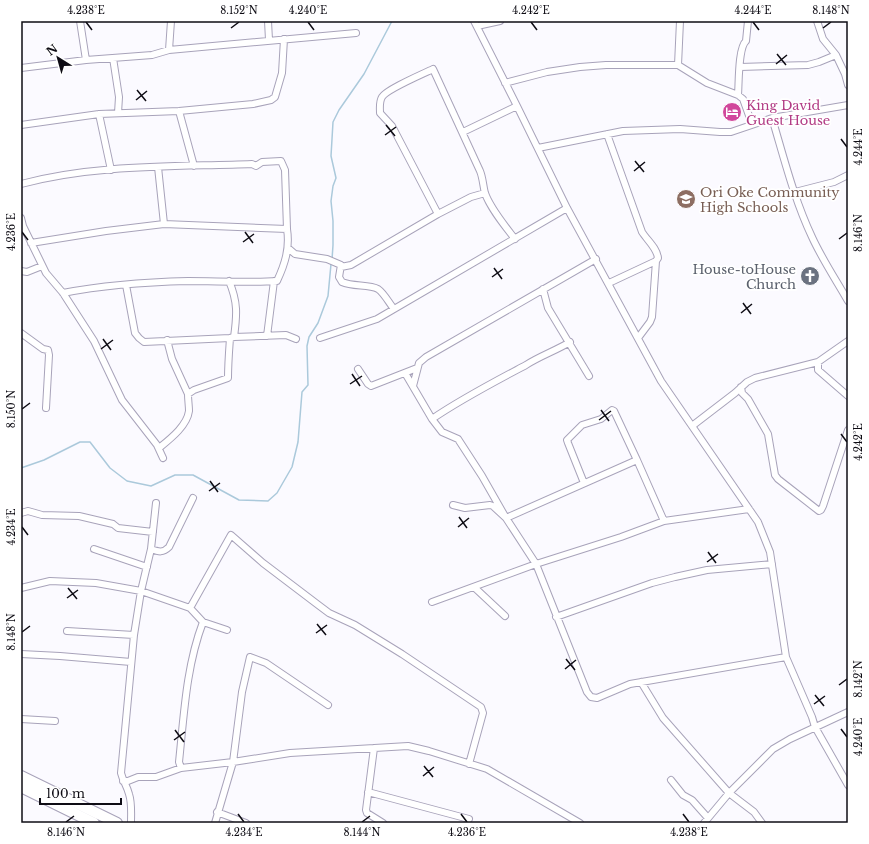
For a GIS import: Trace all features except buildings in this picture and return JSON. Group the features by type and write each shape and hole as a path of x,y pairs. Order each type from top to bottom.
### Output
{"main road":[{"path":"21,776 117,823"},
{"path":"21,787 94,823"}],"street":[{"path":"80,21 86,60"},
{"path":"169,50 171,21"},
{"path":"268,21 269,40"},
{"path":"500,21 475,24 567,208 662,381 758,522 770,552 786,657 812,717 814,727 848,785"},
{"path":"678,65 680,21"},
{"path":"738,95 740,67 744,43 746,41 748,21"},
{"path":"817,21 823,39 836,55 845,74 848,85"},
{"path":"21,68 86,60 152,55 169,50 356,33"},
{"path":"21,124 99,114 179,111 253,104 271,100 275,96 282,74 284,39"},
{"path":"740,67 808,65 836,55"},
{"path":"113,58 119,97 118,113"},
{"path":"505,83 547,72 606,64 678,65 707,83 738,95 743,99 752,124"},
{"path":"438,214 392,126 380,113 381,99 384,95 409,80 433,69 480,171 485,193 490,204 515,239"},
{"path":"538,148 623,131 680,129 731,132 772,118 848,105"},
{"path":"463,132 517,106"},
{"path":"179,111 194,166"},
{"path":"99,114 111,170"},
{"path":"772,118 795,192 812,237 824,261 848,301"},
{"path":"607,134 642,232 658,255 656,261 652,317 638,338"},
{"path":"21,184 46,177 71,173 158,167 252,164 256,166 262,162 281,161 285,170 288,248 277,281 186,281 96,287 63,293"},
{"path":"158,167 164,224"},
{"path":"795,192 834,182 848,175"},
{"path":"341,267 351,265 438,214 471,197 485,193"},
{"path":"320,338 377,319 567,208"},
{"path":"21,218 42,266 51,280 63,293 94,341 122,400 159,448 163,458"},
{"path":"31,243 106,231 164,224 287,229"},
{"path":"288,248 295,254 327,259 341,265 341,267"},
{"path":"413,386 419,363 426,357 596,259"},
{"path":"609,283 656,261"},
{"path":"21,271 27,272 42,266"},
{"path":"341,267 340,277 342,282 348,285 372,287 379,290 394,309"},
{"path":"188,394 194,390 228,378 228,360 236,322 235,294 229,281"},
{"path":"268,336 274,281"},
{"path":"126,285 136,333 144,342 286,335 296,339"},
{"path":"543,289 548,308 570,342 589,376"},
{"path":"21,333 44,349 48,350 46,408"},
{"path":"159,448 184,424 189,412 188,394 172,359 167,340"},
{"path":"692,426 735,393 742,390 755,378 818,362 848,341"},
{"path":"432,420 444,411 525,365 570,342"},
{"path":"818,362 818,370 848,396"},
{"path":"358,369 371,386 417,368"},
{"path":"405,373 432,420 442,432 458,439 536,564 587,692 591,697 597,698 630,684 786,657"},
{"path":"742,390 768,434 775,474 778,479 818,511 821,510 823,506 848,430"},
{"path":"584,483 567,440 577,428 601,418 612,410 614,411 638,460 664,520"},
{"path":"506,518 638,460"},
{"path":"151,549 161,552 165,551 169,547 193,498"},
{"path":"131,823 131,804 129,793 123,781 121,772 134,635 141,592 151,549 156,503"},
{"path":"453,504 465,508 493,506 506,518"},
{"path":"432,602 536,564 621,537 664,520 749,509"},
{"path":"21,513 28,511 42,514 79,516 113,524 118,528 153,532"},
{"path":"190,608 231,535 263,563 329,613 355,625 402,654 481,707 483,713 469,764"},
{"path":"94,549 147,567"},
{"path":"556,617 652,583 675,577 707,570 772,564"},
{"path":"21,588 50,581 96,583 141,592 190,608 203,622 227,630"},
{"path":"474,586 505,616"},
{"path":"181,768 179,762 186,692 196,640 203,622"},
{"path":"67,631 134,635"},
{"path":"21,654 131,662"},
{"path":"214,823 233,762 241,699 250,657 266,663 328,705"},
{"path":"641,682 663,718 729,793 754,812 762,823"},
{"path":"671,780 683,795 692,800 706,821 729,793 773,749 814,727 848,712"},
{"path":"21,719 55,721"},
{"path":"123,781 128,781 138,777 156,777 181,768 290,753 408,746 429,750 487,769 580,823"},
{"path":"374,748 366,810 367,813 383,823"},
{"path":"368,792 469,820"},
{"path":"218,812 246,823"}],"waterway":[{"path":"332,260 333,221 331,201 333,186 336,178 331,156 333,122 339,110 364,74 392,21"},
{"path":"21,468 44,460 80,442 90,442 110,468 127,481 151,486 175,475 193,475 239,500 268,501 277,493 292,467 298,442 302,392 308,385 307,346 309,337 318,323 328,296 331,264"}],"place":[{"name":"King David Guest House","path":"732,112"},
{"name":"Ori Oke Community High Schools","path":"686,199"},
{"name":"House-toHouse Church","path":"810,276"}]}
